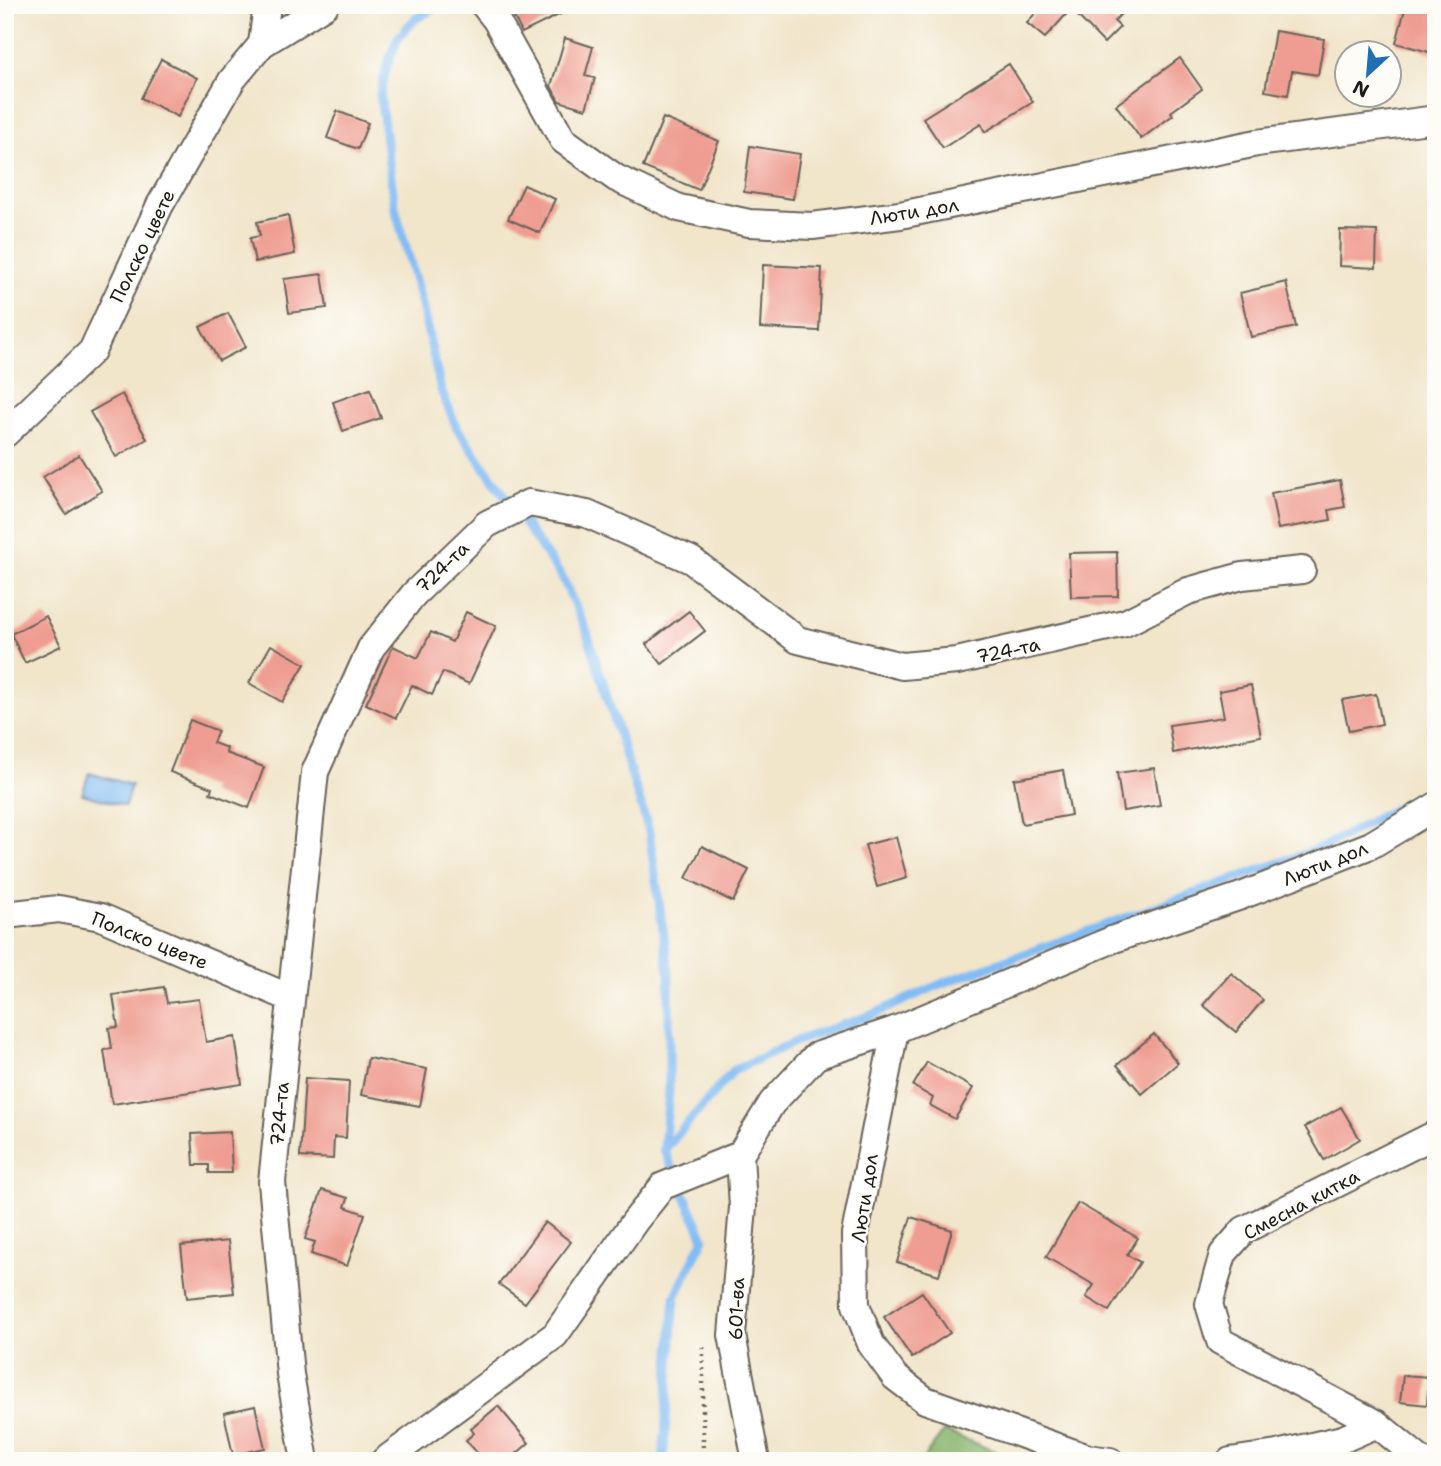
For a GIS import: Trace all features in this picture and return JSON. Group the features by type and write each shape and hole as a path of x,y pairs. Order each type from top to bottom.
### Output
{"street":[{"path":"262,44 267,5"},
{"path":"262,44 325,5"},
{"name":"Люти дол","path":"484,5 496,20 562,140 616,178 679,208 749,223 812,226 900,215 1256,142 1436,119"},
{"name":"Полско цвете","path":"5,434 92,351 160,205 232,80 262,44"},
{"name":"724-та","path":"304,1461 290,1374 272,1182 315,772 371,648 414,594 487,524 529,503 587,514 691,560 798,640 902,666 957,661 1125,623 1188,591 1242,576 1302,569"},
{"name":"Люти дол","path":"740,1155 772,1103 816,1056 895,1030 1114,939 1241,896 1371,845 1436,806"},
{"name":"Полско цвете","path":"5,915 59,909 101,917 290,998"},
{"name":"Люти дол","path":"895,1030 855,1234 856,1305 871,1344 895,1377 925,1400 1088,1458 1110,1461"},
{"name":"Смесна китка","path":"1377,1424 1220,1341 1209,1304 1223,1254 1244,1230 1436,1134"},
{"path":"384,1461 555,1335 635,1221 663,1186 740,1155"},
{"name":"601-ва","path":"740,1155 743,1207 732,1335 756,1461"},
{"path":"1230,1461 1277,1454 1343,1439 1377,1424 1422,1461"}],"green space":[{"path":"944,1431 1019,1461 921,1461"}],"water":[{"path":"89,773 131,785 125,806 82,794"}],"building":[{"path":"508,5 579,5 522,33"},
{"path":"1042,5 1130,5 1114,21 1120,27 1104,43 1071,9 1045,38 1027,23"},
{"path":"1406,5 1436,5 1436,54 1402,45 1402,38 1397,38"},
{"path":"1275,31 1324,39 1318,75 1292,71 1288,95 1265,91"},
{"path":"565,38 593,47 585,76 595,78 586,109 559,101 551,86"},
{"path":"1180,58 1202,89 1141,139 1116,105"},
{"path":"161,59 197,78 178,117 141,98"},
{"path":"1009,64 1033,102 985,132 981,124 943,148 923,118"},
{"path":"337,111 368,123 358,149 327,138"},
{"path":"663,118 719,141 699,190 643,167"},
{"path":"750,146 800,154 793,199 744,192"},
{"path":"524,185 555,199 540,233 508,219"},
{"path":"288,215 295,254 255,262 250,238 260,236 257,222"},
{"path":"1340,230 1377,231 1376,268 1339,266"},
{"path":"763,265 822,268 819,331 760,328"},
{"path":"322,274 327,308 289,313 284,279"},
{"path":"1286,282 1296,327 1251,337 1240,293"},
{"path":"228,313 246,347 219,361 200,327"},
{"path":"370,389 381,418 343,431 333,402"},
{"path":"122,394 147,439 116,457 90,412"},
{"path":"79,455 102,491 66,514 43,477"},
{"path":"1340,480 1345,507 1329,510 1331,520 1278,529 1271,493"},
{"path":"1117,552 1118,596 1071,597 1069,553"},
{"path":"689,611 705,631 662,664 646,644"},
{"path":"466,612 496,626 469,684 443,672 432,695 412,685 396,718 366,704 393,646 418,658 431,632 452,642"},
{"path":"46,616 61,646 25,663 11,634"},
{"path":"271,645 305,664 282,702 249,683"},
{"path":"1251,685 1261,736 1173,753 1169,725 1224,717 1219,691"},
{"path":"1376,694 1382,724 1349,731 1342,700"},
{"path":"190,720 218,731 213,743 227,748 226,753 264,767 249,808 210,793 212,788 170,772"},
{"path":"1154,768 1160,805 1123,811 1117,773"},
{"path":"1063,770 1071,815 1022,824 1014,779"},
{"path":"896,837 907,878 877,887 865,845"},
{"path":"702,846 749,870 733,902 686,878"},
{"path":"1231,973 1263,1000 1236,1032 1203,1005"},
{"path":"164,987 167,1003 199,999 206,1042 235,1037 242,1084 112,1104 104,1050 112,1049 109,1028 118,1027 113,995"},
{"path":"1154,1034 1178,1063 1142,1094 1117,1065"},
{"path":"368,1058 427,1069 420,1106 361,1095"},
{"path":"927,1062 973,1088 955,1119 930,1105 933,1098 913,1086"},
{"path":"305,1078 349,1081 346,1138 334,1137 333,1159 300,1157"},
{"path":"1341,1107 1360,1139 1324,1160 1305,1127"},
{"path":"230,1132 232,1173 209,1173 209,1165 194,1165 192,1134"},
{"path":"322,1190 348,1198 345,1207 365,1214 347,1266 311,1254 315,1242 305,1239"},
{"path":"1078,1203 1138,1238 1127,1255 1140,1262 1109,1311 1086,1297 1094,1285 1046,1257"},
{"path":"911,1217 952,1230 939,1275 897,1262"},
{"path":"545,1222 571,1242 525,1303 499,1284"},
{"path":"228,1241 234,1293 187,1298 181,1246"},
{"path":"922,1292 950,1333 912,1358 884,1317"},
{"path":"1403,1375 1429,1377 1427,1405 1400,1402"},
{"path":"255,1406 265,1448 233,1455 224,1413"},
{"path":"498,1406 529,1443 508,1461 484,1461 466,1440 474,1433 471,1429"}],"waterway":[{"path":"441,5 415,19 398,38 387,65 380,95 395,208 421,301 441,390 457,428 562,577 587,632 649,831 669,972 669,1091 664,1150"},
{"path":"663,1461 675,1297 704,1238 664,1150 734,1070 799,1040 874,1014 943,983 1321,848 1436,787"}]}
